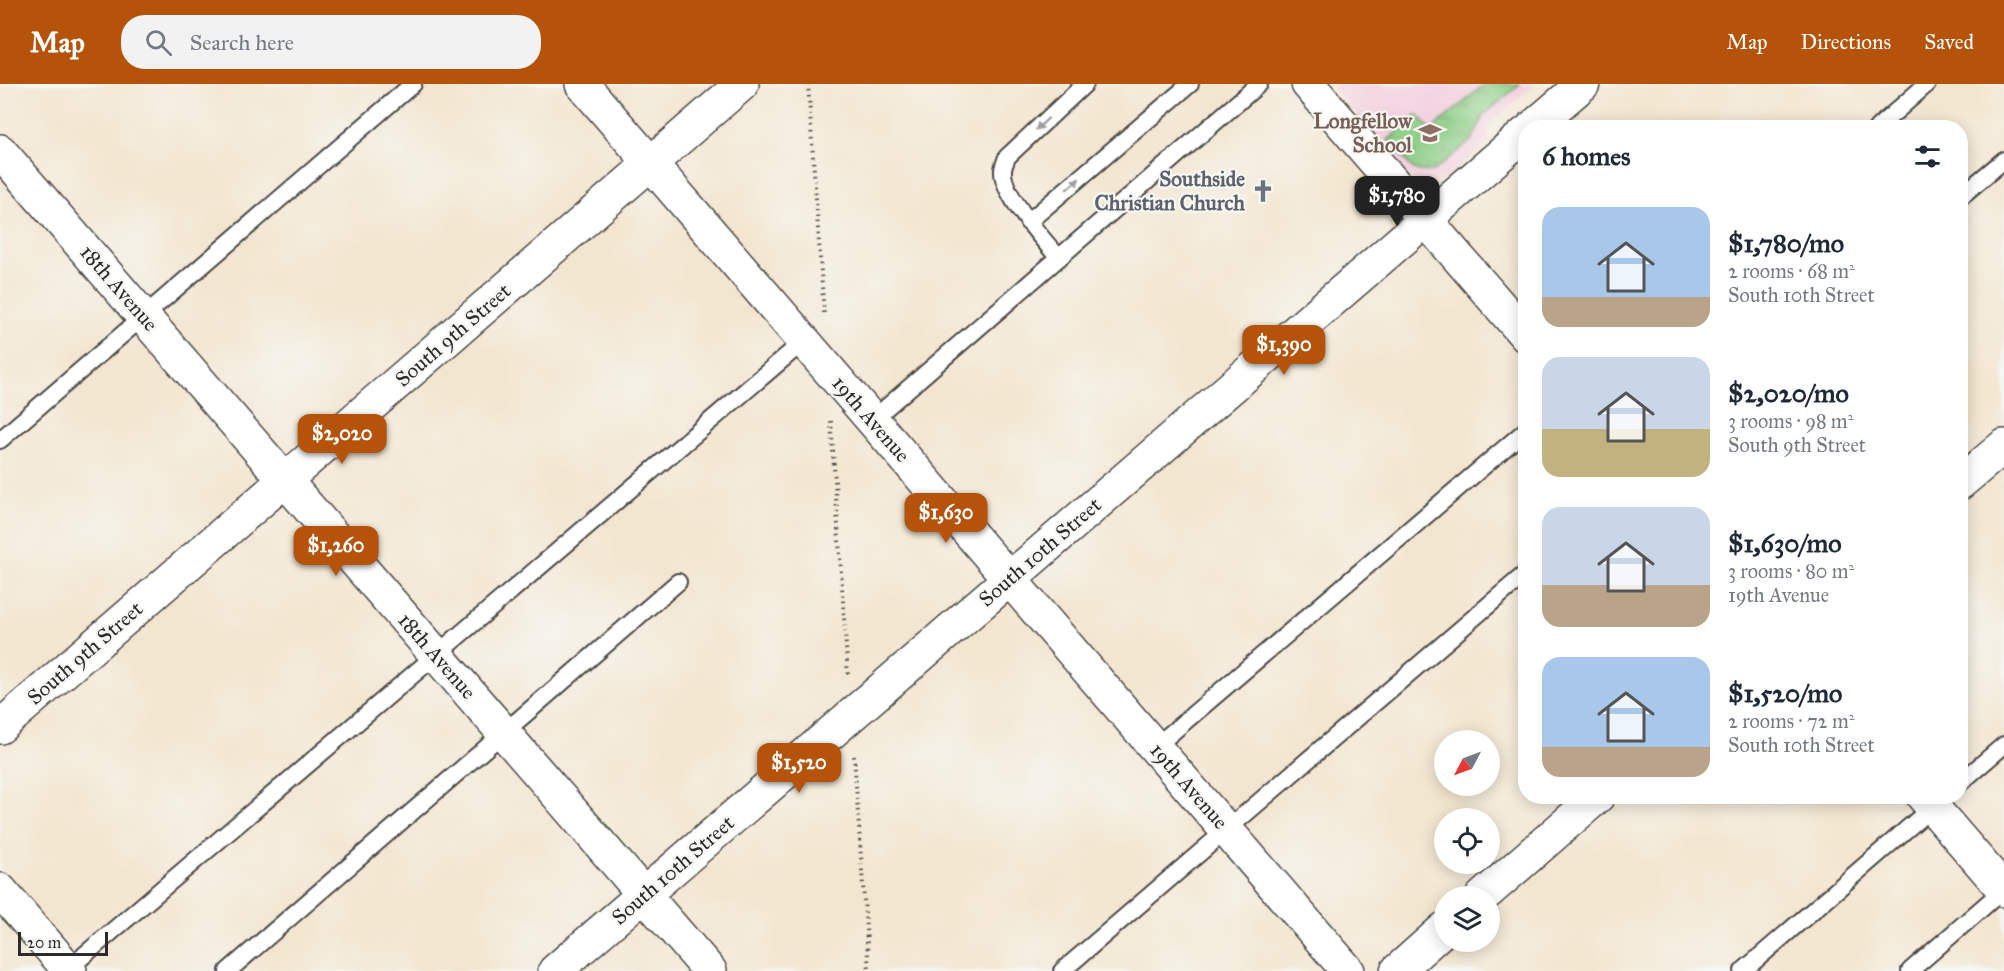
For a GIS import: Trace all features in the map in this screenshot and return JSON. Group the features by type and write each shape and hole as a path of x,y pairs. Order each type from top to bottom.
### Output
{"street":[{"name":"19th Avenue","path":"582,84 1348,971"},
{"name":"South 9th Street","path":"0,727 742,84"},
{"path":"1308,84 1518,327"},
{"path":"1541,120 1583,84"},
{"name":"South 10th Street","path":"555,971 1518,141"},
{"name":"18th Avenue","path":"0,151 710,971"},
{"path":"1968,476 2004,446"},
{"path":"1495,886 1589,804"},
{"path":"1936,804 2004,890"},
{"path":"0,890 69,970"},
{"path":"1396,971 1434,938"}],"lane":[{"path":"0,440 413,84"},
{"path":"1059,258 1028,222 1005,184 1003,171 1007,157 1085,84"},
{"path":"1028,222 1190,84"},
{"path":"872,420 1259,84"},
{"path":"1885,120 1927,84"},
{"path":"1968,190 2004,160"},
{"path":"69,970 804,340"},
{"path":"1155,747 1518,437"},
{"path":"1062,971 1518,580"},
{"path":"228,971 678,582"},
{"path":"1968,776 2004,745"},
{"path":"1743,971 1929,804"},
{"path":"1910,971 2004,890"}],"path":[{"path":"851,716 868,971"}],"shaded area":[{"name":"Longfellow School","path":"1330,84 1535,84 1489,124 1489,143 1446,178 1428,184 1410,178"}],"green space":[{"path":"1485,84 1520,84 1484,115 1472,140 1432,172 1412,168 1388,140 1417,114 1431,130"}],"place":[{"name":"Longfellow School","path":"1430,133"},
{"name":"Southside Christian Church","path":"1263,191"}]}
